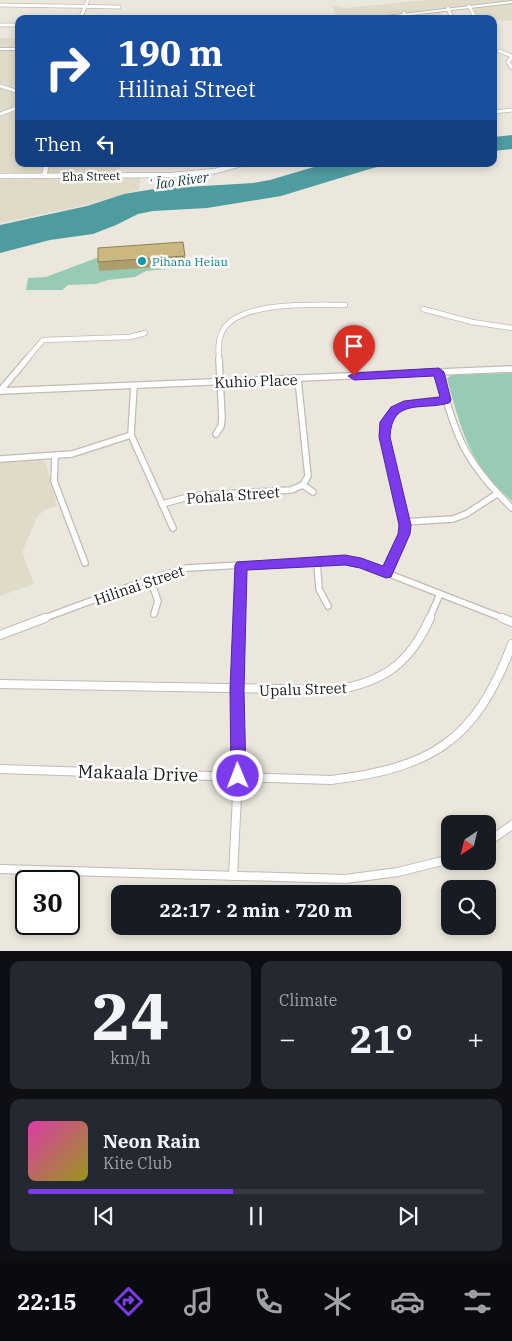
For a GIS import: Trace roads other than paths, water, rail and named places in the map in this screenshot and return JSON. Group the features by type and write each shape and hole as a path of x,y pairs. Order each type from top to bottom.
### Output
{"street":[{"path":"82,15 88,0"},
{"path":"390,15 512,2"},
{"path":"0,5 119,8"},
{"path":"469,6 474,15"},
{"path":"448,8 451,15"},
{"path":"0,25 15,25"},
{"path":"0,48 15,49"},
{"path":"499,51 512,56 508,62 512,68"},
{"path":"0,86 15,91"},
{"path":"0,114 15,108"},
{"path":"497,112 512,110"},
{"path":"44,176 46,167"},
{"name":"Eha Street","path":"0,176 178,175 228,167"},
{"path":"216,434 222,423 220,338 226,327 237,317 264,309 345,305"},
{"path":"423,309 472,322 512,328"},
{"path":"0,391 43,340 130,337 146,332"},
{"name":"Kuhio Place","path":"0,391 512,369"},
{"path":"439,372 462,448 471,464 512,508"},
{"path":"298,379 308,476 303,485 313,492"},
{"path":"134,386 131,435 173,528"},
{"path":"386,573 404,534 404,522 384,437 385,422 395,410 407,404 446,400"},
{"path":"0,459 55,457 84,451 131,435"},
{"path":"55,457 54,482 85,563"},
{"name":"Pohala Street","path":"162,504 192,496 291,490 303,485"},
{"path":"404,522 442,521 457,518 497,494"},
{"path":"317,561 319,589 328,606"},
{"name":"Hilinai Street","path":"0,635 150,579 187,568 317,561 353,561 512,622"},
{"path":"233,876 238,776 237,690 241,565"},
{"path":"150,579 158,598 158,605 154,614"},
{"name":"Upalu Street","path":"0,684 334,691 373,681 395,668 412,651 424,631 440,594"},
{"name":"Makaala Drive","path":"0,769 332,780 357,778 397,768 426,756 452,740 478,714 500,679 512,644"},
{"path":"496,836 512,825"},
{"path":"0,869 346,879 383,876 420,869 441,862"}],"water":[{"path":"512,135 512,149 497,151 497,137"},
{"path":"314,167 378,167 281,196 207,208 153,211 138,214 93,234 50,240 0,253 0,225 87,206 124,194 154,189 253,183"}],"place":[{"name":"Pihana Heiau","path":"142,261"}],"water label":[{"name":"ʻĪao River","path":"178,181"}]}
